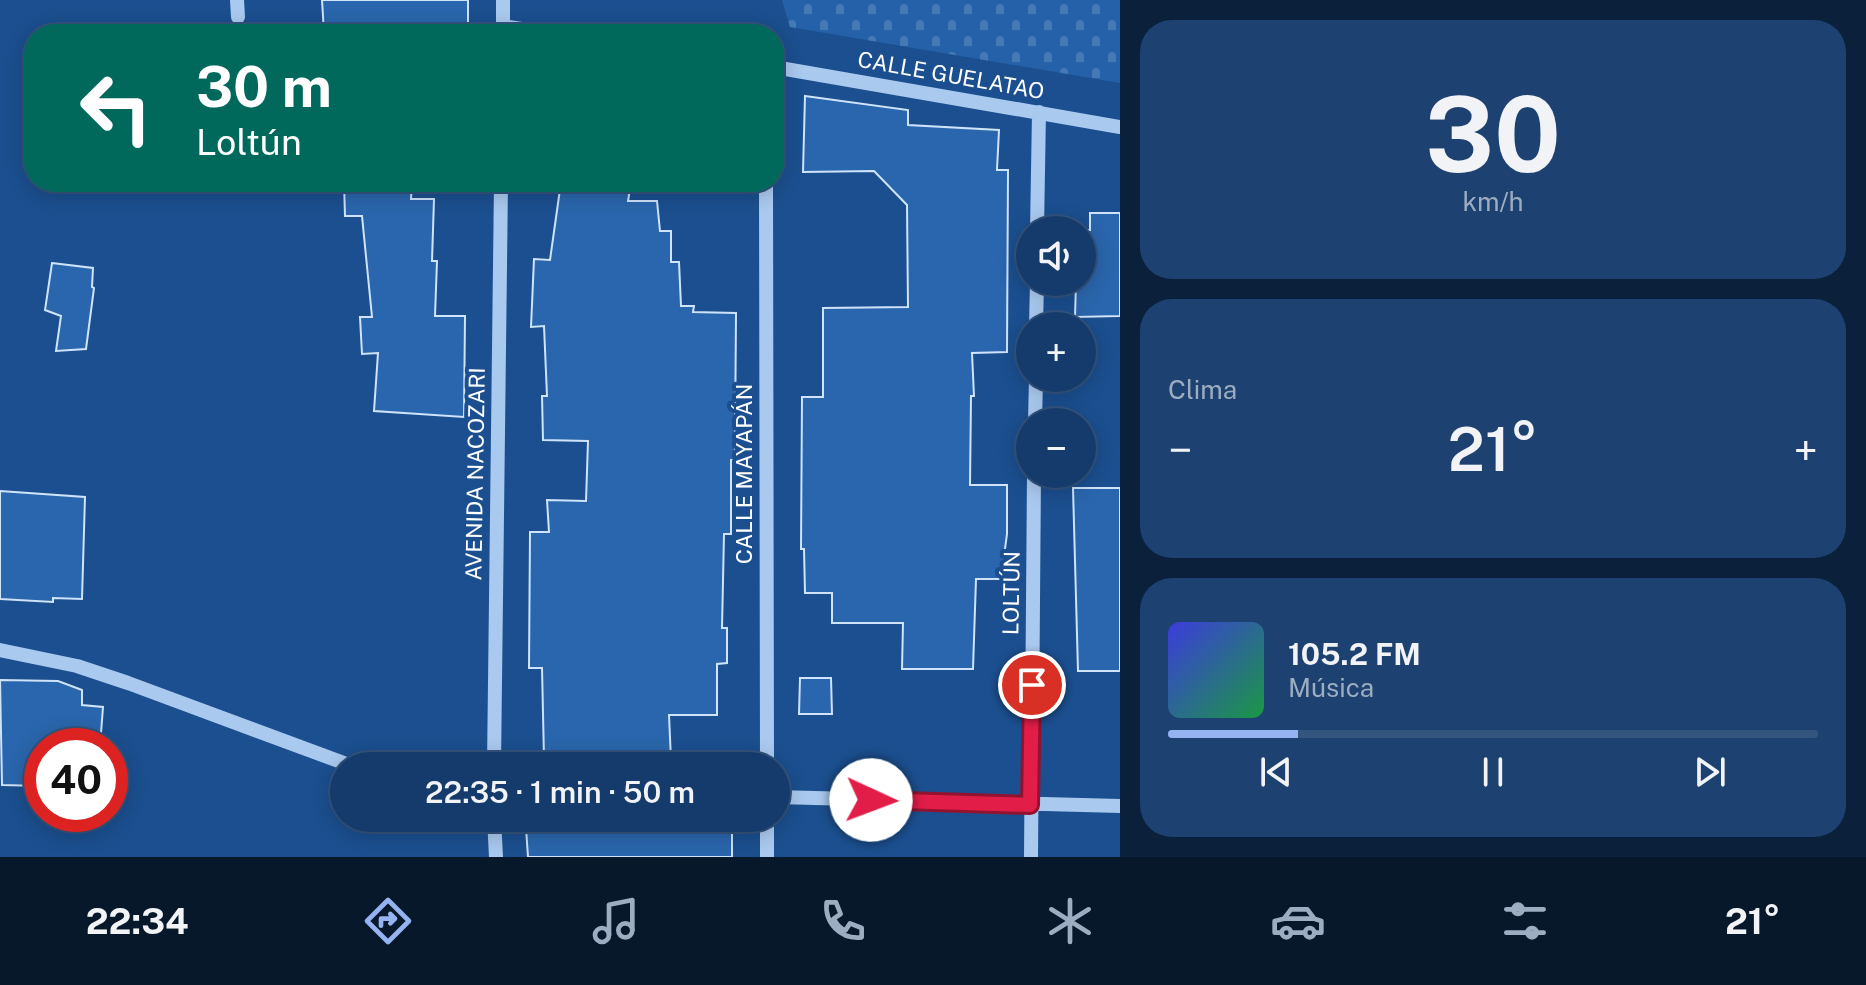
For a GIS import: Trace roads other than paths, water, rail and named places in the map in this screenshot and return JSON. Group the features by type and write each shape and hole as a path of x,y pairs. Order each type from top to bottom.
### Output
{"street":[{"path":"237,0 238,17"},
{"path":"503,0 503,24"},
{"name":"CALLE GUELATAO","path":"784,69 1120,127"},
{"path":"1037,216 1039,112"},
{"name":"AVENIDA NACOZARI","path":"494,752 501,192"},
{"name":"CALLE MAYAPÁN","path":"766,192 767,752"},
{"name":"LOLTÚN","path":"1031,857 1034,488"},
{"path":"0,650 77,666 330,758"},
{"path":"790,797 1120,806"},
{"path":"495,832 496,857"},
{"path":"767,832 767,857"}]}
